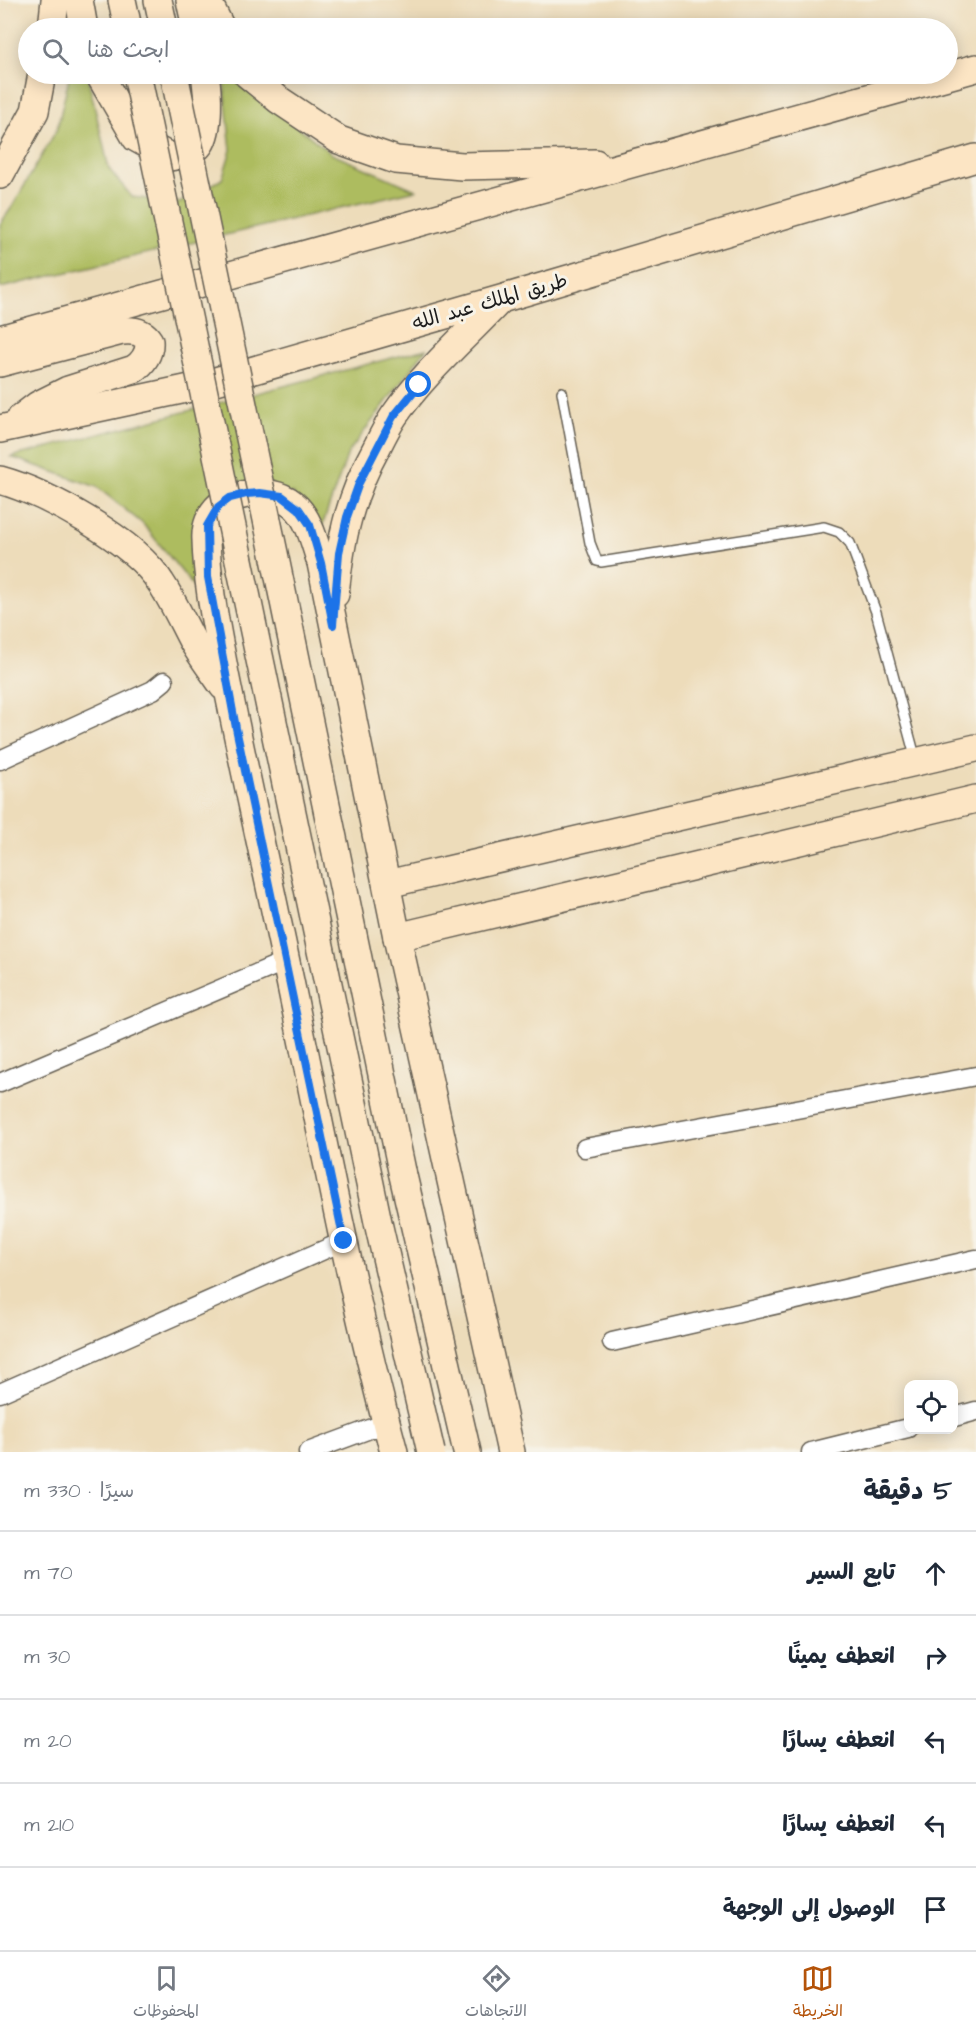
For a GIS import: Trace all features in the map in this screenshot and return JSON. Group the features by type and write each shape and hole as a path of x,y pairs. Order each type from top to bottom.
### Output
{"main road":[{"path":"53,18 55,0"},
{"path":"79,0 82,18"},
{"path":"122,0 126,18"},
{"path":"158,0 162,18"},
{"path":"190,0 194,18"},
{"path":"207,0 215,18"},
{"path":"958,73 976,68"},
{"path":"0,175 35,111 40,84"},
{"path":"105,84 136,138 170,158 187,154 200,144 208,117 206,84"},
{"path":"140,84 377,1216 431,1452"},
{"path":"176,84 402,1172 467,1452"},
{"path":"259,84 339,140 396,160 462,166 638,162"},
{"path":"0,339 918,84"},
{"name":"طريق الملك عبد الله","path":"5,428 195,387 976,158"},
{"path":"333,625 339,553 347,517 359,483 373,455 393,417 419,385 501,299"},
{"path":"0,363 122,332 136,331 147,337 149,341 146,355 140,365 134,369 68,390 38,405 5,428"},
{"path":"0,480 58,505 117,540 140,559 161,582 193,642 229,695"},
{"path":"394,1452 344,1241 229,695 208,577 206,534 210,518 218,507 230,498 246,494 282,496 299,509 310,525 321,563 397,937 511,1452"},
{"path":"387,884 976,748"},
{"path":"397,937 976,799"}],"street":[{"path":"0,760 153,690 164,681"},
{"path":"0,1083 286,961"},
{"path":"585,1148 976,1076"},
{"path":"0,1393 344,1241"},
{"path":"612,1342 976,1259"},
{"path":"958,1416 976,1411"},
{"path":"308,1452 386,1424"},
{"path":"812,1452 904,1429"}],"lane":[{"path":"562,392 590,543 597,561 824,527 839,532 850,543 876,612 916,762"}],"green space":[{"path":"68,84 89,84 109,169 132,197 180,203 222,179 231,150 224,84 244,84 332,154 416,190 0,288 0,224 57,129"},
{"path":"426,349 348,453 314,549 293,493 207,502 199,593 143,524 97,487 11,457"}],"route":[{"path":"344,1241 222,657 208,577 206,534 210,518 218,507 230,498 260,493 282,496 299,509 310,525 321,563 333,625 339,553 347,517 359,483 393,417 419,385"}]}
